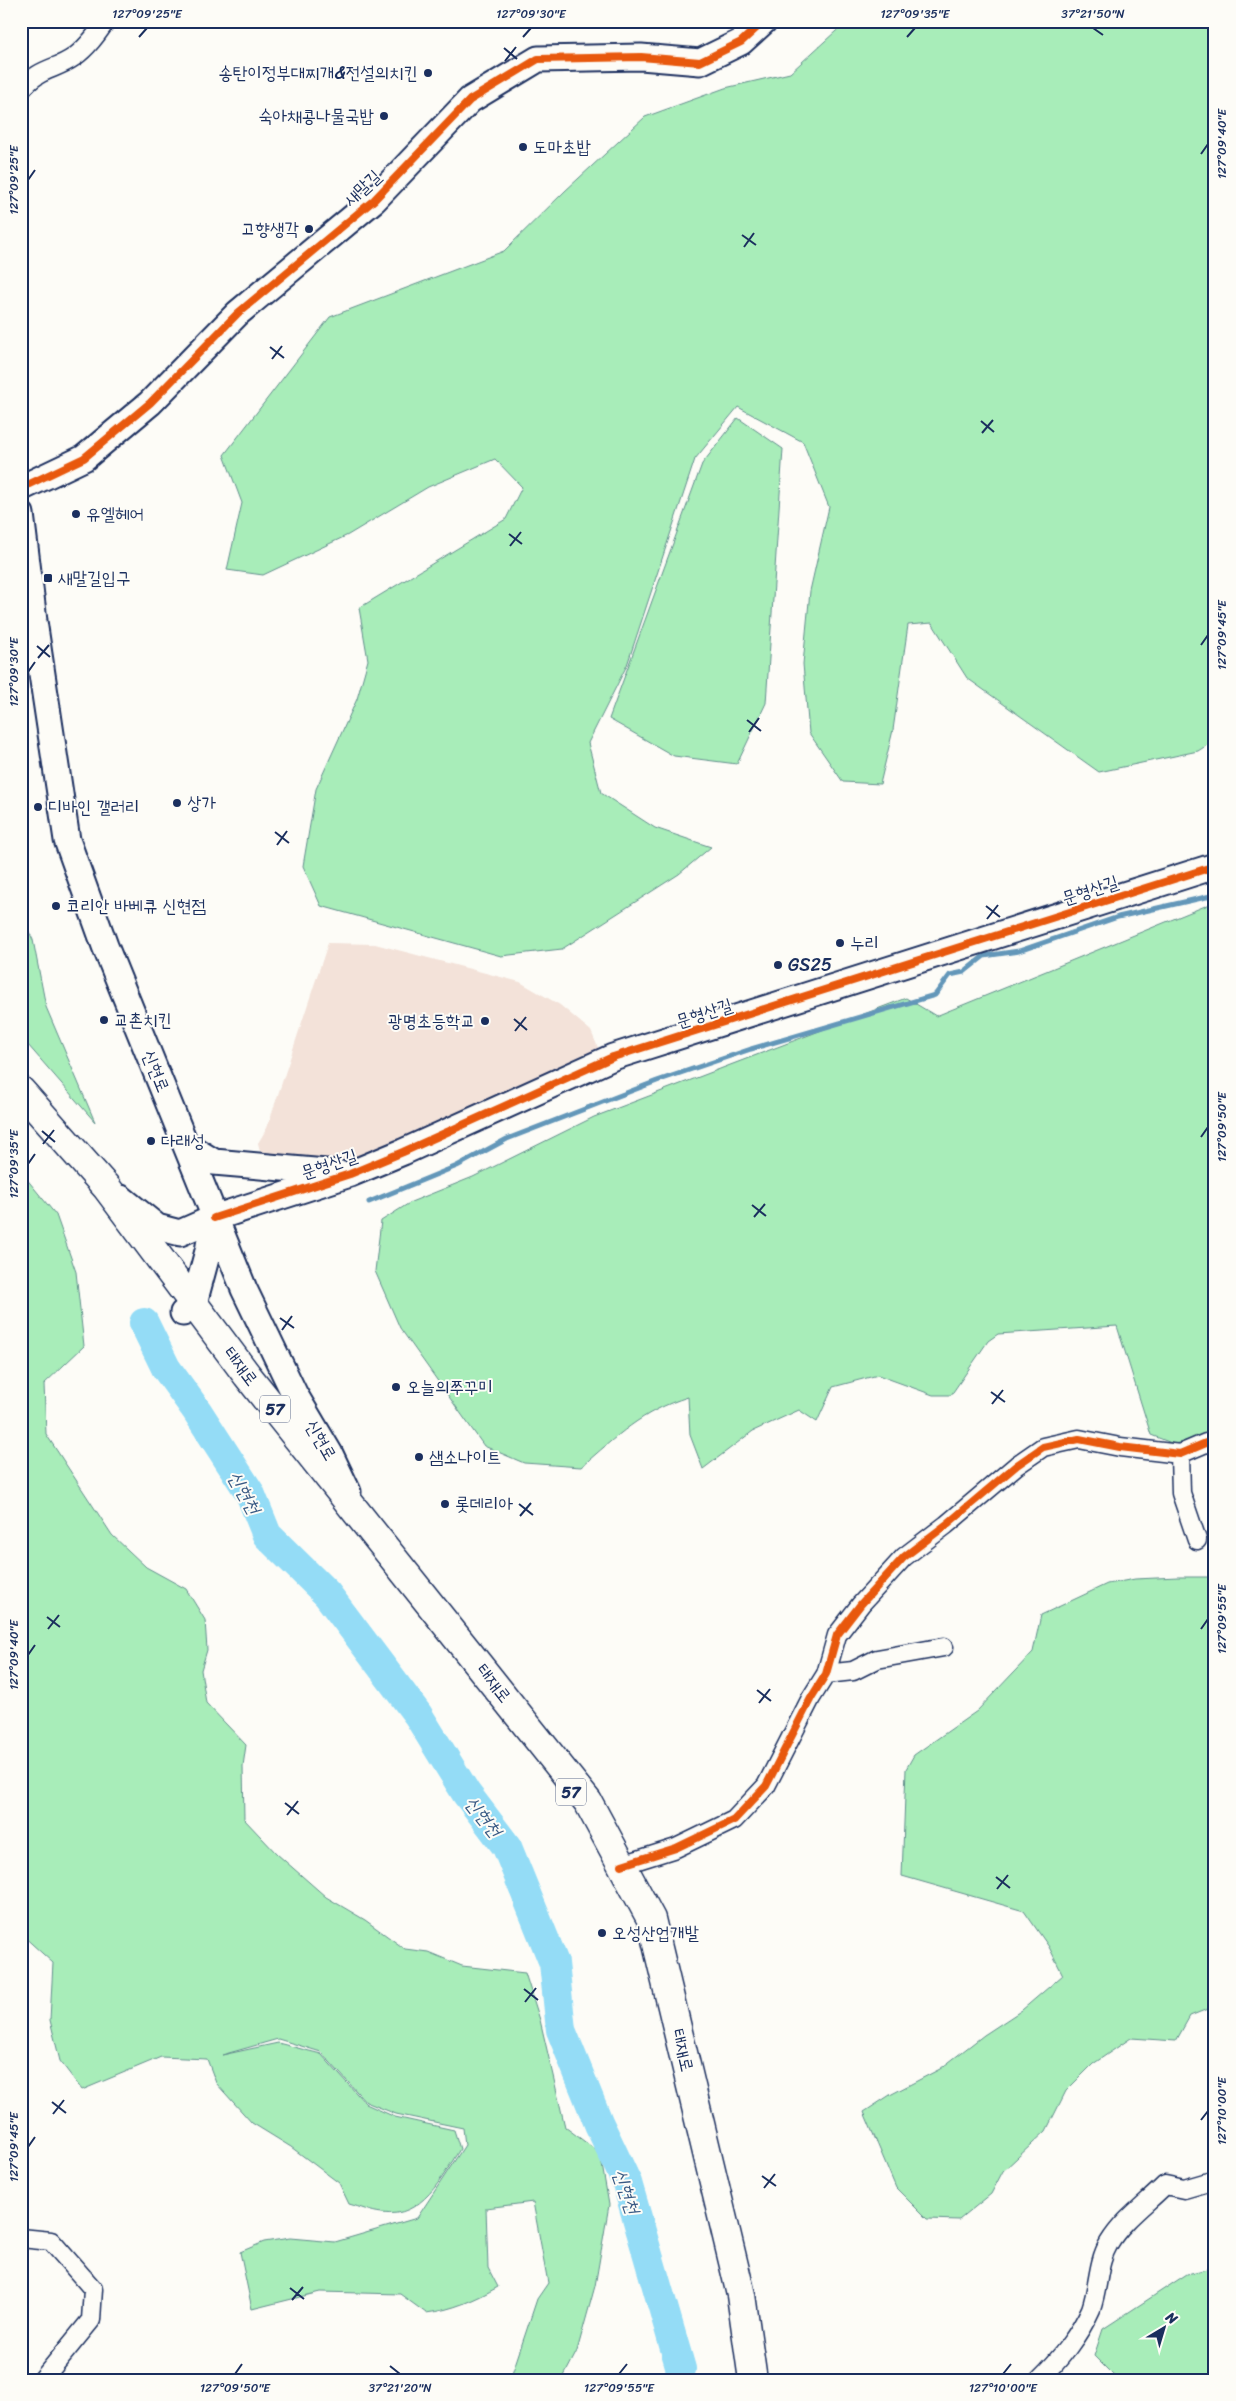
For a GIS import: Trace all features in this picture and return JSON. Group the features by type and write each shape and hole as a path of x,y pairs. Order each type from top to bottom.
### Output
{"main road":[{"name":"태재로","path":"21,1091 107,1188 189,1308 324,1483 581,1806 644,1922 726,2298 741,2380"},
{"name":"태재로","path":"21,1114 247,1375 588,1802 651,1919 742,2295 753,2380"}],"street":[{"path":"21,90 32,76 74,57 96,36 106,21"},
{"name":"새말길","path":"21,488 84,458 150,404 238,313 374,200 470,100 538,59 641,57 700,62 742,42 764,21"},
{"name":"신현로","path":"21,514 38,649 67,840 105,946 244,1288 295,1395 330,1454 358,1513"},
{"name":"문형산길","path":"107,1188 157,1227 180,1233 214,1218 350,1174 613,1057 1215,866"},
{"path":"186,1145 214,1162 350,1174"},
{"path":"189,1308 208,1251 214,1218"},
{"path":"622,1865 676,1848 734,1820 766,1786 811,1698 826,1674 837,1635 861,1604 904,1557 1043,1446 1079,1439 1120,1447 1180,1454 1206,1443 1215,1444"},
{"path":"1180,1454 1181,1493 1198,1540"},
{"path":"826,1674 853,1671 877,1659 944,1647"},
{"path":"1039,2380 1075,2336 1091,2308 1100,2262 1109,2243 1126,2221 1165,2185 1184,2188 1215,2180"},
{"path":"21,2238 51,2242 93,2289 91,2320 42,2380"}],"shaded area":[{"path":"328,943 375,944 520,982 560,1005 591,1031 599,1050 406,1143 352,1159 297,1162 260,1151 258,1143 267,1128"}],"green space":[{"path":"847,21 1215,21 1215,740 1198,751 1099,772 967,678 932,623 908,625 893,730 880,784 843,782 809,733 803,664 810,591 829,507 803,442 738,407 695,459 627,665 588,743 601,793 655,828 711,847 679,874 562,949 501,956 321,906 303,866 316,789 357,699 368,660 359,608 506,519 522,487 495,459 428,487 348,535 263,575 227,570 242,503 224,455 330,317 504,251 645,117 725,88 790,73"},
{"path":"738,418 783,449 766,703 737,764 674,756 609,719 702,464"},
{"path":"1215,902 1215,1434 1174,1444 1151,1435 1117,1326 998,1334 988,1341 951,1395 933,1395 878,1375 833,1387 817,1422 799,1410 753,1431 703,1469 690,1435 688,1397 657,1409 643,1417 581,1467 524,1463 484,1446 400,1328 375,1271 381,1221 411,1202 473,1177 594,1117 906,998 936,1016"},
{"path":"21,915 33,940 46,1007 95,1122 21,1037"},
{"path":"21,1172 56,1215 76,1272 84,1346 44,1384 46,1434 112,1535 146,1567 186,1589 205,1620 207,1650 201,1670 206,1703 246,1745 243,1766 244,1819 277,1854 326,1897 365,1920 405,1949 428,1952 462,1966 525,1973 540,2020 565,2127 600,2153 609,2205 595,2286 577,2351 562,2380 510,2380 537,2299 548,2283 533,2202 486,2208 488,2268 498,2287 463,2304 445,2310 426,2313 400,2294 320,2292 252,2309 240,2252 264,2242 290,2238 335,2242 417,2218 465,2145 463,2128 396,2114 366,2102 321,2052 278,2039 222,2055 278,2043 321,2054 366,2104 395,2117 454,2130 460,2149 446,2172 429,2194 420,2203 409,2209 396,2213 382,2213 349,2204 339,2183 291,2147 252,2123 216,2083 207,2059 161,2057 82,2090 60,2061 50,2020 53,1963 21,1934"},
{"path":"1215,1577 1215,2006 1190,2016 1176,2041 1131,2038 1093,2064 1066,2091 1046,2131 1003,2171 991,2194 959,2220 927,2219 896,2188 864,2112 890,2095 940,2069 984,2035 1022,2010 1063,1975 1049,1947 1024,1911 902,1876 906,1769 914,1755 977,1711 1033,1652 1041,1615 1107,1584 1135,1579"},
{"path":"1215,2267 1215,2380 1118,2380 1094,2356 1103,2329 1187,2274"}],"waterway":[{"path":"369,1202 457,1166 507,1139 657,1081 751,1049 935,995 950,975 964,972 984,956 1019,951 1118,917 1215,895"},
{"name":"신현천","path":"144,1323 166,1368 197,1411 250,1493 267,1535 327,1594 418,1715 466,1793 507,1847 554,1963 561,2030 599,2124 627,2183 681,2369 678,2380"}],"cycle path":[{"path":"21,488 84,458 150,403 238,313 374,200 470,100 538,59 641,57 700,62 741,42 764,21"},
{"path":"214,1218 350,1174 613,1057 1215,866"},
{"path":"622,1865 676,1848 734,1820 766,1786 811,1698 826,1674 837,1635 861,1604 904,1557 946,1525 1017,1465 1043,1447 1079,1439 1120,1447 1180,1454 1206,1443 1215,1444"}],"place":[{"name":"송탄이정부대찌개&전설의치킨","path":"428,73"},
{"name":"숙아채콩나물국밥","path":"384,116"},
{"name":"도마초밥","path":"523,147"},
{"name":"고향생각","path":"309,229"},
{"name":"유엘헤어","path":"76,514"},
{"name":"새말길입구","path":"48,578"},
{"name":"상가","path":"177,803"},
{"name":"디바인 갤러리","path":"38,807"},
{"name":"코리안 바베큐 신현점","path":"56,906"},
{"name":"누리","path":"840,943"},
{"name":"GS25","path":"778,965"},
{"name":"교촌치킨","path":"104,1020"},
{"name":"광명초등학교","path":"485,1021"},
{"name":"다래성","path":"151,1141"},
{"name":"오늘의쭈꾸미","path":"396,1387"},
{"name":"샘소나이트","path":"419,1457"},
{"name":"롯데리아","path":"445,1504"},
{"name":"오성산업개발","path":"602,1933"}]}
